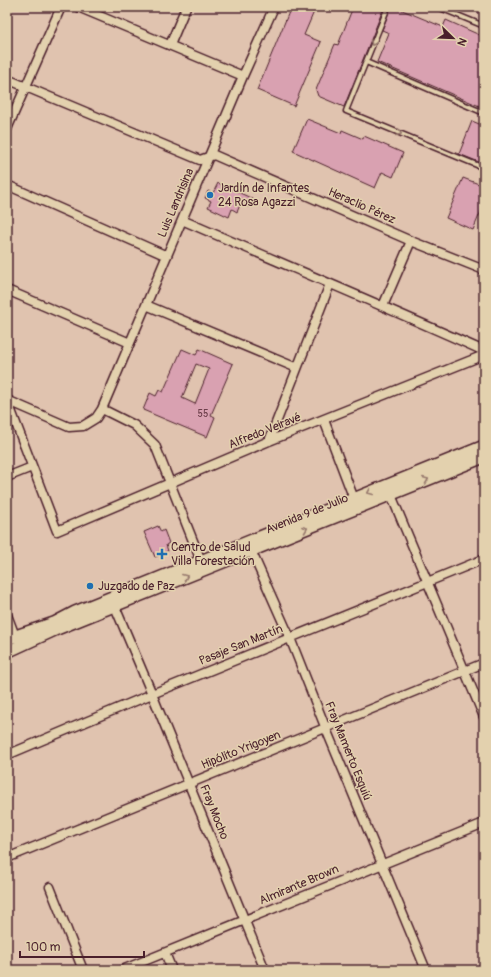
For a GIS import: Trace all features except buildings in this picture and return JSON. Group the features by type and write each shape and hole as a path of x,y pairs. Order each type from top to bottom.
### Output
{"main road":[{"name":"Avenida 9 de Julio","path":"7,652 201,561 250,546 354,499 389,490 484,446"},
{"name":"Avenida 9 de Julio","path":"11,637 54,623 75,612 113,602 389,490 484,457"}],"street":[{"path":"7,129 61,7"},
{"path":"78,7 243,76"},
{"path":"170,46 186,7"},
{"name":"Luis Landrisina","path":"102,409 243,76 274,7"},
{"name":"Heraclio Pérez","path":"7,79 200,160 214,155 411,241 484,270"},
{"path":"7,185 167,256"},
{"path":"182,220 484,351"},
{"path":"383,306 411,241"},
{"path":"270,441 330,284"},
{"path":"7,290 130,343"},
{"path":"146,305 297,368"},
{"name":"Alfredo Veiravé","path":"32,466 56,531 270,441 484,355"},
{"path":"7,400 69,427 83,426 96,418 102,409 134,425 155,445 201,561"},
{"path":"7,400 32,466 7,476"},
{"path":"324,420 354,499"},
{"path":"389,490 484,717"},
{"name":"Fray Mamerto Esquiú","path":"250,546 290,638 426,970"},
{"name":"Pasaje San Martín","path":"7,754 484,559"},
{"name":"Fray Mocho","path":"113,602 265,970"},
{"path":"7,615 11,637"},
{"name":"Hipólito Yrigoyen","path":"7,858 326,729 484,663"},
{"name":"Almirante Brown","path":"122,970 484,823"},
{"path":"50,887 83,970"},
{"path":"166,953 172,970"}],"lane":[{"path":"388,7 346,110 484,168"},
{"path":"438,7 484,26"},
{"path":"366,62 484,113"}],"place":[{"name":"Jardín de Infantes 24 Rosa Agazzi","path":"210,195"},
{"name":"Centro de Salud Villa Forestación","path":"162,554"},
{"name":"Juzgado de Paz","path":"90,586"}]}
